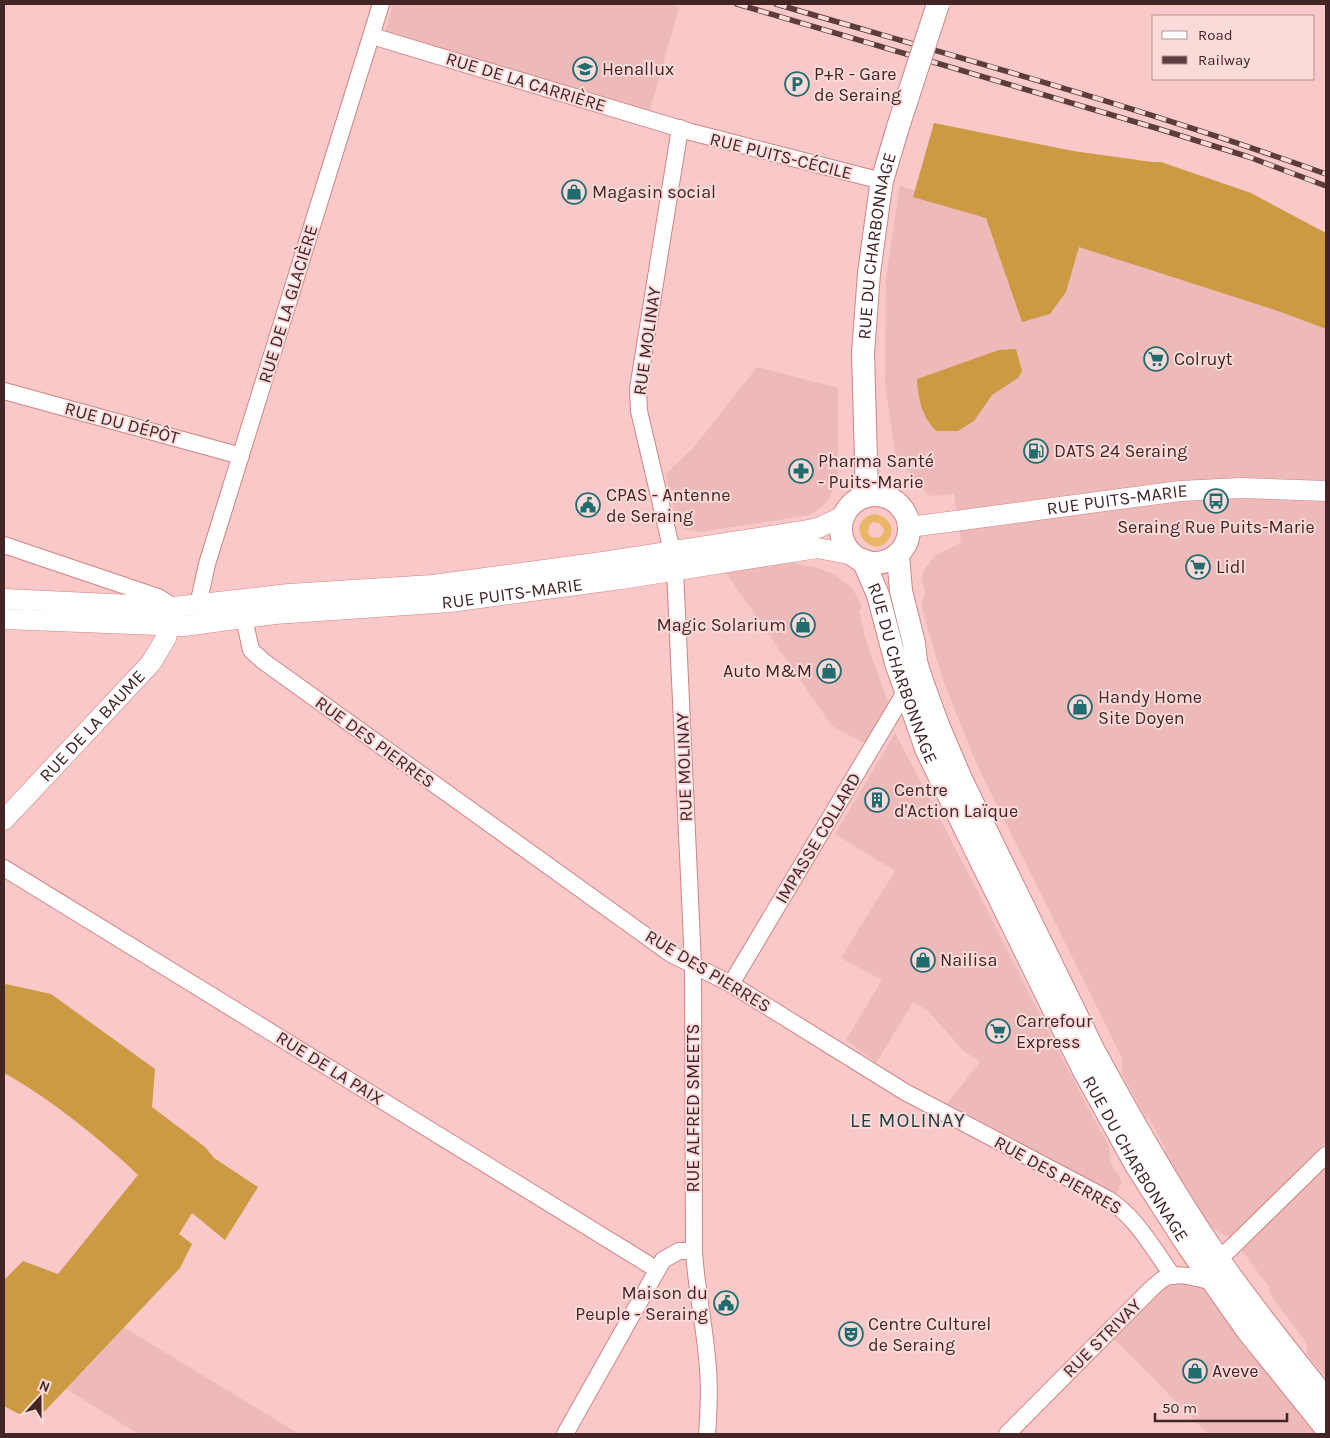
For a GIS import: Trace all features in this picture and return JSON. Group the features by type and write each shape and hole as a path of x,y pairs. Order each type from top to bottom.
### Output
{"main road":[{"name":"RUE DU CHARBONNAGE","path":"867,496 863,353 869,274 882,181 938,4"},
{"path":"844,516 853,503 867,496 877,495 896,501 903,508 910,527 907,542 898,555"},
{"name":"RUE DU CHARBONNAGE","path":"844,516 841,526 843,542 858,558 878,595 889,641 905,692 937,774 1083,1069 1136,1165 1212,1282 1247,1330 1326,1428"},
{"name":"RUE DU CHARBONNAGE","path":"858,558 879,562 887,561 898,555 901,591 914,643 916,662 930,705 951,758 1106,1073 1174,1190 1218,1258 1266,1324 1326,1398"}],"street":[{"name":"RUE DE LA GLACIÈRE","path":"198,605 207,564 381,4"},
{"name":"RUE DE LA CARRIÈRE","path":"372,36 680,128"},
{"name":"RUE PUITS-CÉCILE","path":"680,128 882,181"},
{"name":"RUE MOLINAY","path":"680,128 641,364 638,400 674,561 693,964"},
{"name":"RUE DU DÉPÔT","path":"4,391 241,456"},
{"name":"RUE PUITS-MARIE","path":"910,527 1180,491 1241,488 1326,491"},
{"name":"RUE PUITS-MARIE","path":"171,617 201,624 283,613 450,602 674,561 818,528 844,516"},
{"path":"4,545 158,598 171,617"},
{"name":"RUE PUITS-MARIE","path":"171,617 198,605 289,594 432,585 604,562 674,561 817,548 858,558"},
{"path":"4,599 171,617"},
{"path":"4,619 171,617"},
{"name":"RUE DE LA BAUME","path":"4,820 151,663 166,638 171,617"},
{"name":"RUE DES PIERRES","path":"244,618 251,650 263,661 671,954 731,984 906,1092 1113,1203 1135,1222 1173,1276"},
{"name":"IMPASSE COLLARD","path":"731,984 893,709 905,692"},
{"name":"RUE DE LA PAIX","path":"4,868 656,1269"},
{"name":"RUE ALFRED SMEETS","path":"693,964 694,1251 707,1359 709,1402 707,1434"},
{"path":"1218,1258 1229,1250 1326,1155"},
{"path":"564,1434 656,1269 670,1255 679,1251 694,1251"},
{"path":"1173,1276 1188,1276 1212,1282"},
{"name":"RUE STRIVAY","path":"1007,1434 1151,1289 1168,1277 1173,1276"}],"shaded area":[{"name":"Henallux","path":"393,4 670,4 679,7 650,111 385,32"},
{"path":"934,123 1073,151 1161,162 1251,193 1326,233 1326,329 1281,312 1079,247 1066,292 1050,314 1022,322 986,218 913,197"},
{"path":"900,186 1249,298 1326,328 1326,1142 1230,1238 1212,1228 1164,1152 1166,1150 1122,1074 1122,1058 974,758 943,680 921,605 925,594 922,578 923,571 936,555 961,543 954,494 928,495 896,457 885,384 886,277"},
{"path":"1016,349 1022,371 1018,378 992,395 974,421 958,431 936,431 931,426 924,414 918,394 917,379 999,350"},
{"path":"757,367 838,388 838,476 828,501 811,515 699,532 687,530 676,521 666,474 695,446"},
{"path":"874,514 886,519 892,530 889,539 882,545 868,544 860,532 860,525 864,518","holes":["873,522 879,523 884,529 883,534 879,538 871,537 868,533 869,525"]},
{"path":"787,558 796,564 818,568 833,574 852,588 860,602 862,609 859,610 866,641 889,705 866,744 832,726 722,567"},
{"path":"895,733 1109,1147 1110,1162 1122,1181 1115,1196 945,1106 980,1062 963,1050 927,1010 913,1002 876,1063 846,1040 882,980 841,958 895,871 835,834"},
{"path":"6,984 51,994 155,1069 152,1107 205,1147 214,1158 258,1187 225,1240 192,1213 179,1234 192,1244 180,1268 45,1411 19,1414 4,1406 4,1280 23,1261 58,1274 138,1175 74,1120 38,1094 4,1073 4,987"},
{"path":"1326,1168 1326,1377 1308,1356 1306,1342 1270,1294 1269,1287 1241,1249"},
{"path":"1183,1283 1205,1289 1323,1434 1208,1434 1111,1336 1164,1287"},
{"path":"105,1317 299,1434 139,1434 129,1428 63,1387"}],"railway":[{"path":"737,4 1156,128 1249,157 1326,186"},
{"path":"776,4 1121,106 1326,174"}],"place":[{"name":"Henallux","path":"585,69"},
{"name":"P+R - Gare de Seraing","path":"797,84"},
{"name":"Magasin social","path":"574,192"},
{"name":"Colruyt","path":"1156,359"},
{"name":"DATS 24 Seraing","path":"1036,451"},
{"name":"Pharma Santé - Puits-Marie","path":"801,471"},
{"name":"Seraing Rue Puits-Marie","path":"1216,501"},
{"name":"CPAS - Antenne de Seraing","path":"588,505"},
{"name":"Lidl","path":"1198,567"},
{"name":"Magic Solarium","path":"803,625"},
{"name":"Auto M&M","path":"829,671"},
{"name":"Handy Home Site Doyen","path":"1080,707"},
{"name":"Centre d'Action Laïque","path":"877,800"},
{"name":"Nailisa","path":"923,960"},
{"name":"Carrefour Express","path":"998,1031"},
{"name":"Maison du Peuple - Seraing","path":"726,1303"},
{"name":"Centre Culturel de Seraing","path":"851,1334"},
{"name":"Aveve","path":"1195,1371"}],"district":[{"name":"LE MOLINAY","path":"908,1120"}]}
